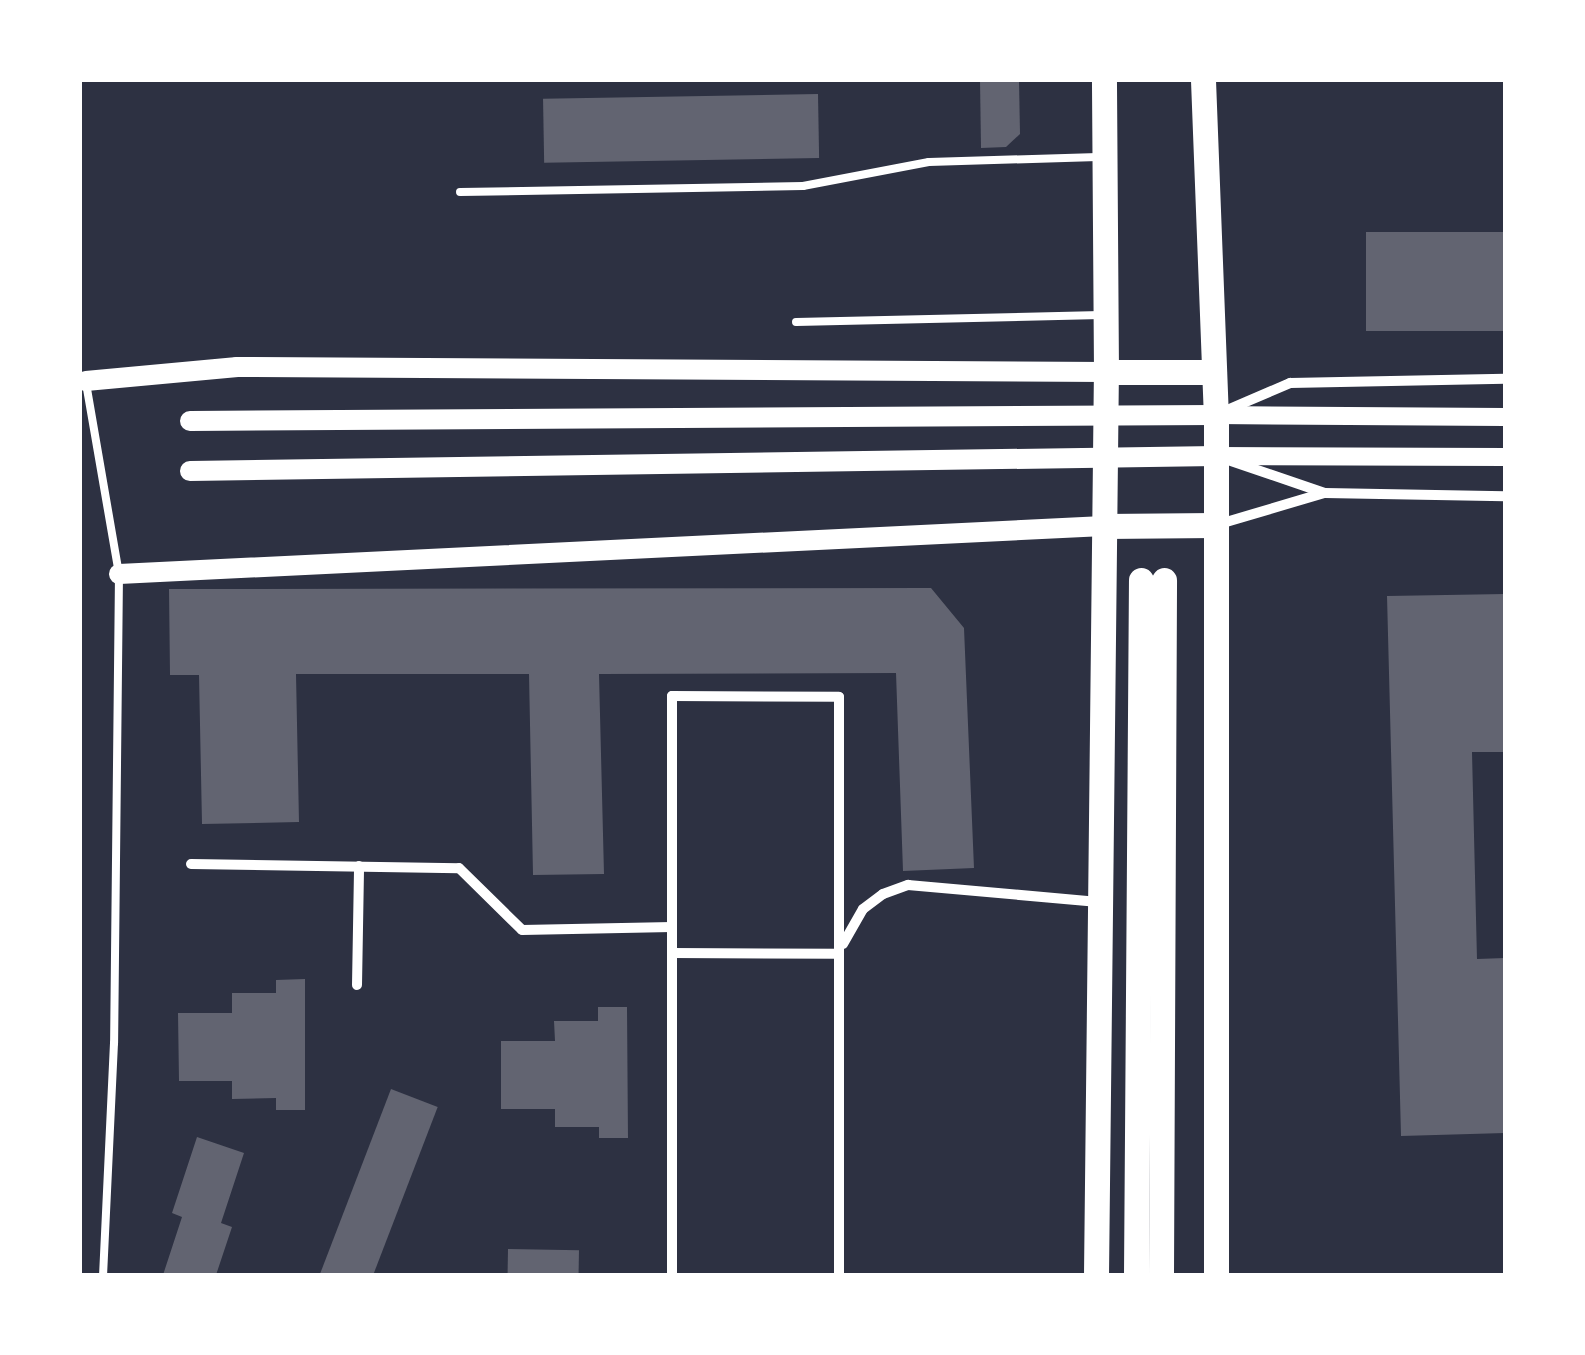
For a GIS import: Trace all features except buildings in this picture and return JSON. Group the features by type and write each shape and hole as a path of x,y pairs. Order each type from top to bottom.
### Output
{"main road":[{"path":"1096,1275 1106,372 1104,80"},
{"path":"1202,80 1216,415 1216,1275"},
{"path":"83,380 238,367 1214,372"},
{"path":"190,422 1216,415"},
{"path":"190,471 1105,454 1216,456"},
{"path":"120,574 1104,526 1215,525"},
{"path":"1136,1275 1152,580 1161,1275"}],"street":[{"path":"1216,415 1290,383 1505,379"},
{"path":"1216,415 1505,417"},
{"path":"1216,456 1505,457"},
{"path":"1216,456 1324,493"},
{"path":"1215,525 1324,493 1505,496"},
{"path":"672,1275 672,696 840,697 839,1275"},
{"path":"191,864 459,868 522,930 672,927"},
{"path":"357,985 358,866"},
{"path":"840,954 848,930 863,909 883,894 908,886 1100,902"},
{"path":"672,954 840,954"}],"lane":[{"path":"460,192 804,186 928,162 1104,156"},
{"path":"796,322 1105,315"},
{"path":"83,380 120,574 114,1043 103,1275"}]}
